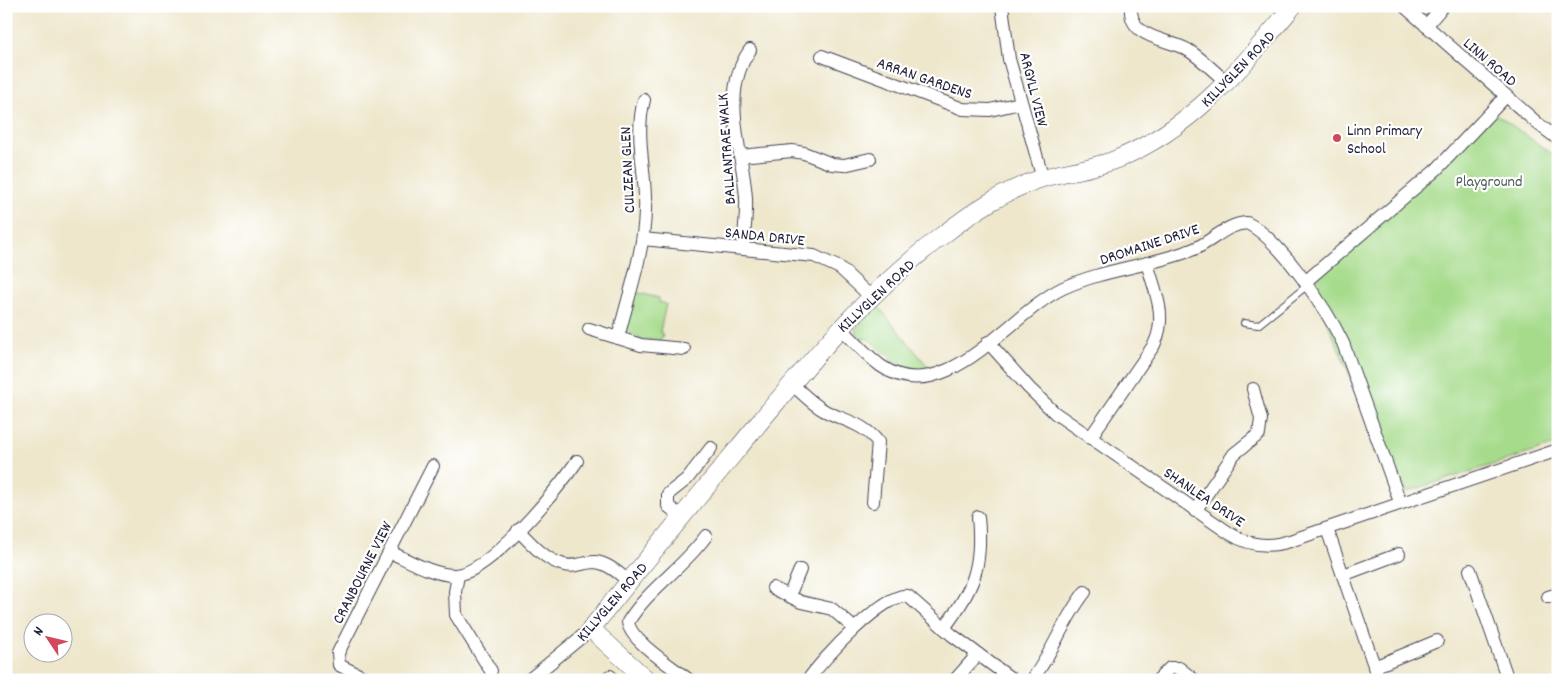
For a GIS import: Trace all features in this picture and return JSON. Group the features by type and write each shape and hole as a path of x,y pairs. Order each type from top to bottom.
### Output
{"street":[{"name":"ARGYLL VIEW","path":"1002,6 1009,58 1042,178"},
{"path":"1131,6 1133,22 1141,31 1188,50 1227,83"},
{"name":"KILLYGLEN ROAD","path":"530,680 591,629 792,384 840,327 870,296 939,238 981,207 1042,178 1117,160 1139,149 1184,120 1227,83 1294,6"},
{"name":"LINN ROAD","path":"1404,6 1506,96 1558,138"},
{"path":"1426,26 1443,6"},
{"name":"BALLANTRAE WALK","path":"743,248 746,198 734,99 739,69 750,50"},
{"name":"ARRAN GARDENS","path":"822,56 963,109 990,110 1020,103"},
{"path":"1306,284 1437,169 1506,96"},
{"name":"CULZEAN GLEN","path":"618,338 643,239 646,200 639,122 644,100"},
{"path":"740,156 792,151 804,153 832,164 844,165 870,159"},
{"name":"DROMAINE DRIVE","path":"840,327 882,366 894,372 911,377 942,374 961,364 1036,304 1063,288 1193,249 1229,227 1247,224 1266,236 1306,284 1330,318 1343,343 1400,502"},
{"name":"SANDA DRIVE","path":"643,239 743,248 820,258 840,268 870,296"},
{"path":"1090,438 1154,345 1161,331 1162,316 1147,263"},
{"path":"589,329 641,345 684,349"},
{"name":"SHANLEA DRIVE","path":"988,342 1041,401 1090,438 1237,538 1258,545 1281,544 1400,502 1558,450"},
{"path":"792,384 824,410 867,429 878,442 873,502"},
{"path":"1195,511 1234,454 1259,434 1262,419 1253,389"},
{"path":"682,517 668,506 668,494 687,479 711,448"},
{"path":"390,552 444,574 458,575 483,564 563,482 577,461"},
{"name":"CRANBOURNE VIEW","path":"368,680 342,667 337,659 338,653 433,466"},
{"path":"944,628 965,599 976,576 980,554 978,518"},
{"path":"1327,529 1379,680"},
{"path":"518,530 539,551 560,564 568,566 592,562 602,563 629,581"},
{"path":"690,680 641,642 631,632 628,622 636,610 664,580 692,555 706,536"},
{"path":"1343,575 1399,554"},
{"path":"789,596 800,570"},
{"path":"1470,570 1508,680"},
{"path":"458,575 454,604 456,615 491,671"},
{"path":"773,588 805,603 832,609 854,628"},
{"path":"1032,680 1054,645 1072,609 1084,592"},
{"path":"808,680 820,662 854,628 903,595 913,600 944,628 1013,680"},
{"path":"591,629 647,680"},
{"path":"1374,667 1437,641"},
{"path":"954,680 978,654"},
{"path":"1158,680 1170,668 1179,668 1194,680"}],"lane":[{"path":"1244,323 1258,325 1306,284"}],"green space":[{"name":"Playground","path":"1496,114 1558,158 1558,444 1400,494 1311,283"},
{"path":"635,292 659,298 659,302 666,304 660,332 663,334 661,340 638,340 639,337 633,336 626,330"},
{"path":"878,306 929,368 919,370 891,364 890,355 880,350 869,339 860,338 855,329"}],"place":[{"name":"Linn Primary School","path":"1337,138"}]}
